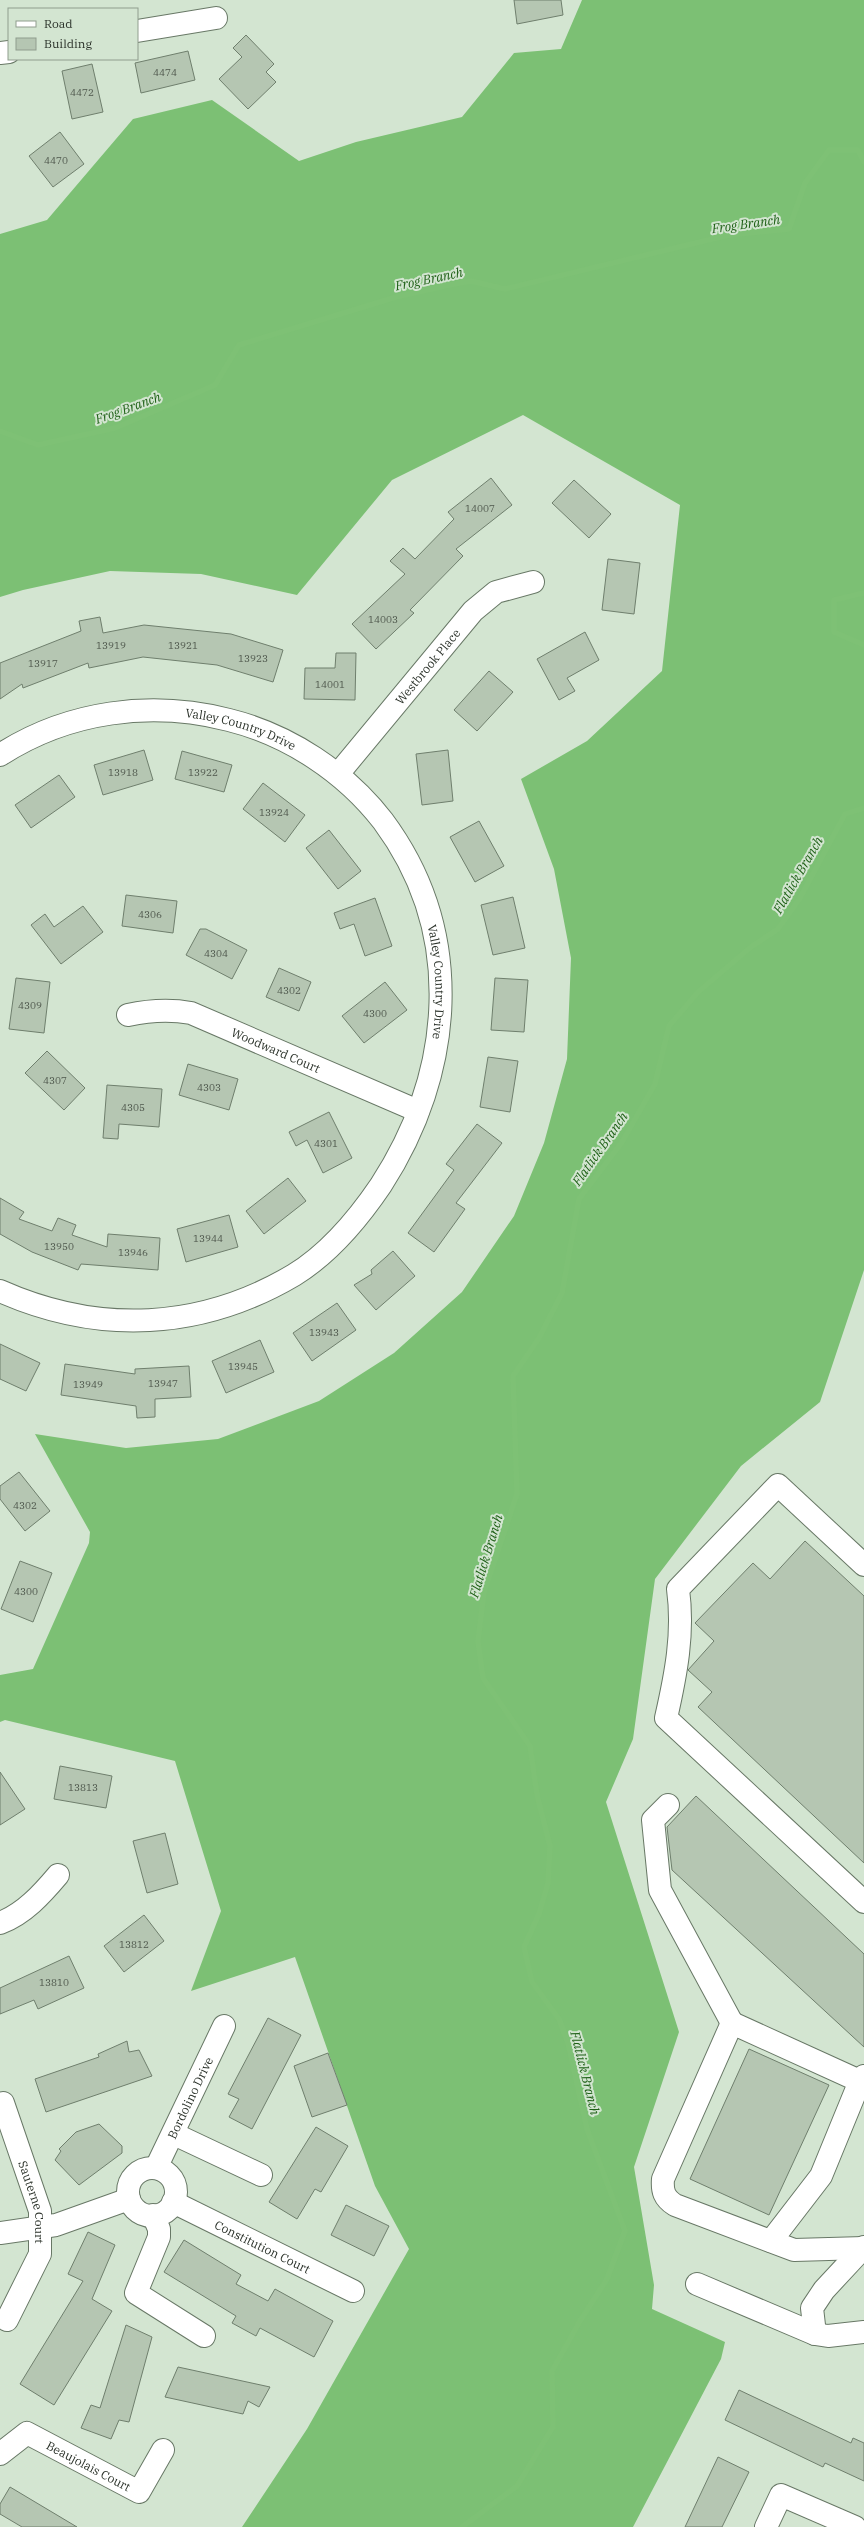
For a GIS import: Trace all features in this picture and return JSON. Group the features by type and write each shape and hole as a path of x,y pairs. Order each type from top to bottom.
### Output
{"street":[{"path":"138,31 216,18"},
{"name":"Westbrook Place","path":"338,774 478,607 496,592 533,582"},
{"name":"Valley Country Drive","path":"0,754 23,741 82,719 143,710 183,711 242,723 280,738 338,774 361,795 393,835 420,884 434,929 440,967 442,1006 438,1045 431,1074 418,1111 391,1169 352,1225 329,1247 297,1273 262,1292 194,1316 128,1320 64,1313 23,1301 0,1291"},
{"name":"Woodward Court","path":"128,1015 152,1009 172,1010 191,1014 418,1111"},
{"path":"864,1565 778,1485 678,1589 682,1621 679,1653 666,1718 864,1902"},
{"path":"668,1805 653,1820 660,1890 732,2023 863,2080 821,2176 771,2242"},
{"path":"0,1923 24,1910 42,1894 58,1875"},
{"path":"732,2023 663,2179 662,2190 668,2200 675,2205 794,2250 864,2248"},
{"name":"Bordolino Drive","path":"156,2168 174,2134 224,2026"},
{"name":"Sauterne Court","path":"3,2103 40,2210 40,2254 7,2320"},
{"path":"174,2134 261,2175"},
{"path":"156,2168 168,2174 176,2188 173,2202 167,2210 153,2216 138,2212 129,2200 128,2192 133,2177 146,2169 156,2168"},
{"path":"0,2233 56,2226 129,2200"},
{"name":"Constitution Court","path":"173,2202 353,2291"},
{"path":"153,2216 159,2229 159,2237 136,2293 204,2336"},
{"path":"815,2334 812,2308 824,2290 864,2248"},
{"path":"697,2284 815,2334 828,2336 864,2332"},
{"name":"Beaujolais Court","path":"0,2454 27,2432 139,2492 162,2450"},
{"path":"766,2527 781,2495 855,2527"}],"green space":[{"path":"582,0 864,0 864,1270 820,1402 741,1466 655,1579 633,1739 606,1802 679,2032 634,2167 654,2285 652,2309 725,2342 721,2359 633,2527 242,2527 307,2429 409,2249 375,2186 295,1957 191,1991 221,1911 175,1761 5,1720 0,1722 0,1675 33,1669 89,1543 90,1532 35,1434 126,1448 218,1439 319,1401 394,1353 462,1292 514,1216 544,1143 567,1059 571,958 554,869 521,779 587,741 662,671 680,505 523,415 392,480 297,595 201,574 110,571 23,590 0,597 0,234 47,220 133,119 212,100 299,161 356,142 462,117 514,53 561,49"}],"building":[{"path":"514,0 561,0 563,15 517,24"},
{"path":"246,35 274,64 266,72 276,82 248,109 219,79 242,57 233,48"},
{"path":"188,51 195,80 141,93 135,63"},
{"path":"92,64 103,112 72,119 62,71"},
{"path":"60,132 84,164 53,187 29,156"},
{"path":"491,478 512,505 456,549 463,556 410,610 414,613 376,649 352,624 405,574 390,561 403,548 415,559 454,519 448,512"},
{"path":"574,480 611,514 589,538 552,503"},
{"path":"608,559 640,563 634,614 602,610"},
{"path":"100,617 103,633 144,625 231,634 283,650 273,682 217,665 143,657 89,668 88,663 23,688 22,684 0,699 0,663 81,631 79,621"},
{"path":"585,632 599,660 567,678 575,691 559,700 537,659"},
{"path":"336,653 356,653 355,700 304,699 305,668 335,668"},
{"path":"489,671 513,692 477,731 454,710"},
{"path":"144,750 153,780 103,795 94,765"},
{"path":"448,750 453,801 422,805 416,754"},
{"path":"182,751 232,765 224,792 175,779"},
{"path":"59,775 75,797 31,828 15,805"},
{"path":"263,783 305,815 285,842 243,809"},
{"path":"479,821 504,866 475,882 450,837"},
{"path":"329,830 361,871 338,889 306,848"},
{"path":"126,895 177,901 173,933 122,926"},
{"path":"513,897 525,948 493,955 481,905"},
{"path":"375,898 392,946 365,956 354,924 340,929 334,913"},
{"path":"83,906 103,932 61,964 31,925 45,914 54,927"},
{"path":"200,929 206,929 247,950 232,979 186,955"},
{"path":"279,968 311,982 299,1011 266,997"},
{"path":"16,978 50,982 44,1033 9,1029"},
{"path":"495,978 528,980 524,1032 491,1030"},
{"path":"385,982 407,1010 364,1043 342,1016"},
{"path":"47,1051 85,1088 64,1110 25,1073"},
{"path":"488,1057 518,1061 510,1112 480,1107"},
{"path":"188,1064 238,1079 229,1110 179,1095"},
{"path":"107,1085 162,1089 159,1127 119,1124 118,1139 103,1138"},
{"path":"329,1112 352,1158 323,1173 307,1140 296,1146 289,1132"},
{"path":"477,1124 502,1143 456,1203 465,1209 434,1252 408,1233 454,1170 446,1164"},
{"path":"288,1178 306,1201 264,1234 246,1211"},
{"path":"0,1198 24,1212 19,1219 52,1231 58,1218 76,1225 72,1235 107,1247 108,1234 160,1238 158,1270 81,1264 78,1270 32,1252 0,1234"},
{"path":"229,1215 238,1247 186,1262 177,1229"},
{"path":"393,1251 415,1276 376,1310 354,1285 372,1274 371,1270"},
{"path":"337,1303 356,1330 312,1361 293,1333"},
{"path":"260,1340 274,1372 226,1393 212,1361"},
{"path":"0,1344 40,1363 26,1391 0,1379"},
{"path":"65,1364 135,1374 135,1369 189,1366 191,1397 155,1399 155,1417 137,1418 136,1406 61,1395"},
{"path":"19,1472 50,1511 25,1531 0,1499 0,1486"},
{"path":"805,1541 864,1596 864,1863 698,1707 712,1692 688,1670 714,1641 695,1623 753,1563 770,1579"},
{"path":"20,1561 52,1573 33,1622 1,1609"},
{"path":"60,1766 112,1776 106,1808 54,1799"},
{"path":"0,1772 25,1809 0,1825"},
{"path":"696,1796 864,1954 864,2047 672,1870 667,1827"},
{"path":"165,1833 178,1884 147,1893 133,1841"},
{"path":"144,1915 164,1941 124,1972 104,1946"},
{"path":"69,1956 84,1988 38,2009 34,2000 0,2014 0,1988"},
{"path":"268,2018 301,2035 252,2129 229,2117 239,2099 228,2094"},
{"path":"127,2041 129,2052 139,2050 152,2076 46,2112 35,2079 99,2057 98,2054"},
{"path":"749,2049 829,2085 769,2215 690,2179"},
{"path":"328,2053 347,2105 312,2117 294,2066"},
{"path":"99,2124 122,2146 122,2153 79,2185 55,2160 61,2151 59,2149 76,2132"},
{"path":"316,2127 348,2146 321,2192 315,2189 297,2219 269,2202"},
{"path":"346,2205 389,2226 374,2256 331,2235"},
{"path":"88,2232 115,2245 92,2299 112,2311 54,2405 20,2384 83,2281 68,2274"},
{"path":"184,2240 241,2275 236,2284 268,2301 275,2289 333,2321 314,2357 260,2328 256,2336 232,2323 236,2316 164,2272"},
{"path":"126,2325 152,2337 129,2422 119,2420 111,2439 81,2428 91,2405 100,2408"},
{"path":"178,2367 270,2387 259,2407 248,2401 243,2414 165,2397"},
{"path":"739,2390 851,2443 853,2438 864,2443 864,2481 825,2463 823,2467 725,2420"},
{"path":"718,2457 749,2472 722,2527 685,2527"},
{"path":"10,2487 77,2527 22,2527 0,2514 0,2504"}],"waterway":[{"name":"Frog Branch","path":"0,431 38,445 115,428 215,385 239,345 396,297 471,281 505,289 729,235 789,229 805,183 829,150 858,150 864,162"},
{"name":"Flatlick Branch","path":"864,593 834,600 834,632 864,645"},
{"name":"Flatlick Branch","path":"462,2527 517,2486 553,2427 552,2371 580,2321 607,2279 625,2231 587,2129 568,2043 559,2019 532,1982 524,1947 539,1914 548,1883 550,1846 537,1795 530,1746 483,1678 478,1641 484,1592 517,1494 513,1376 539,1338 562,1293 579,1199 622,1142 655,1084 669,1026 698,992 751,947 778,929 800,898 845,814 864,808"}]}
